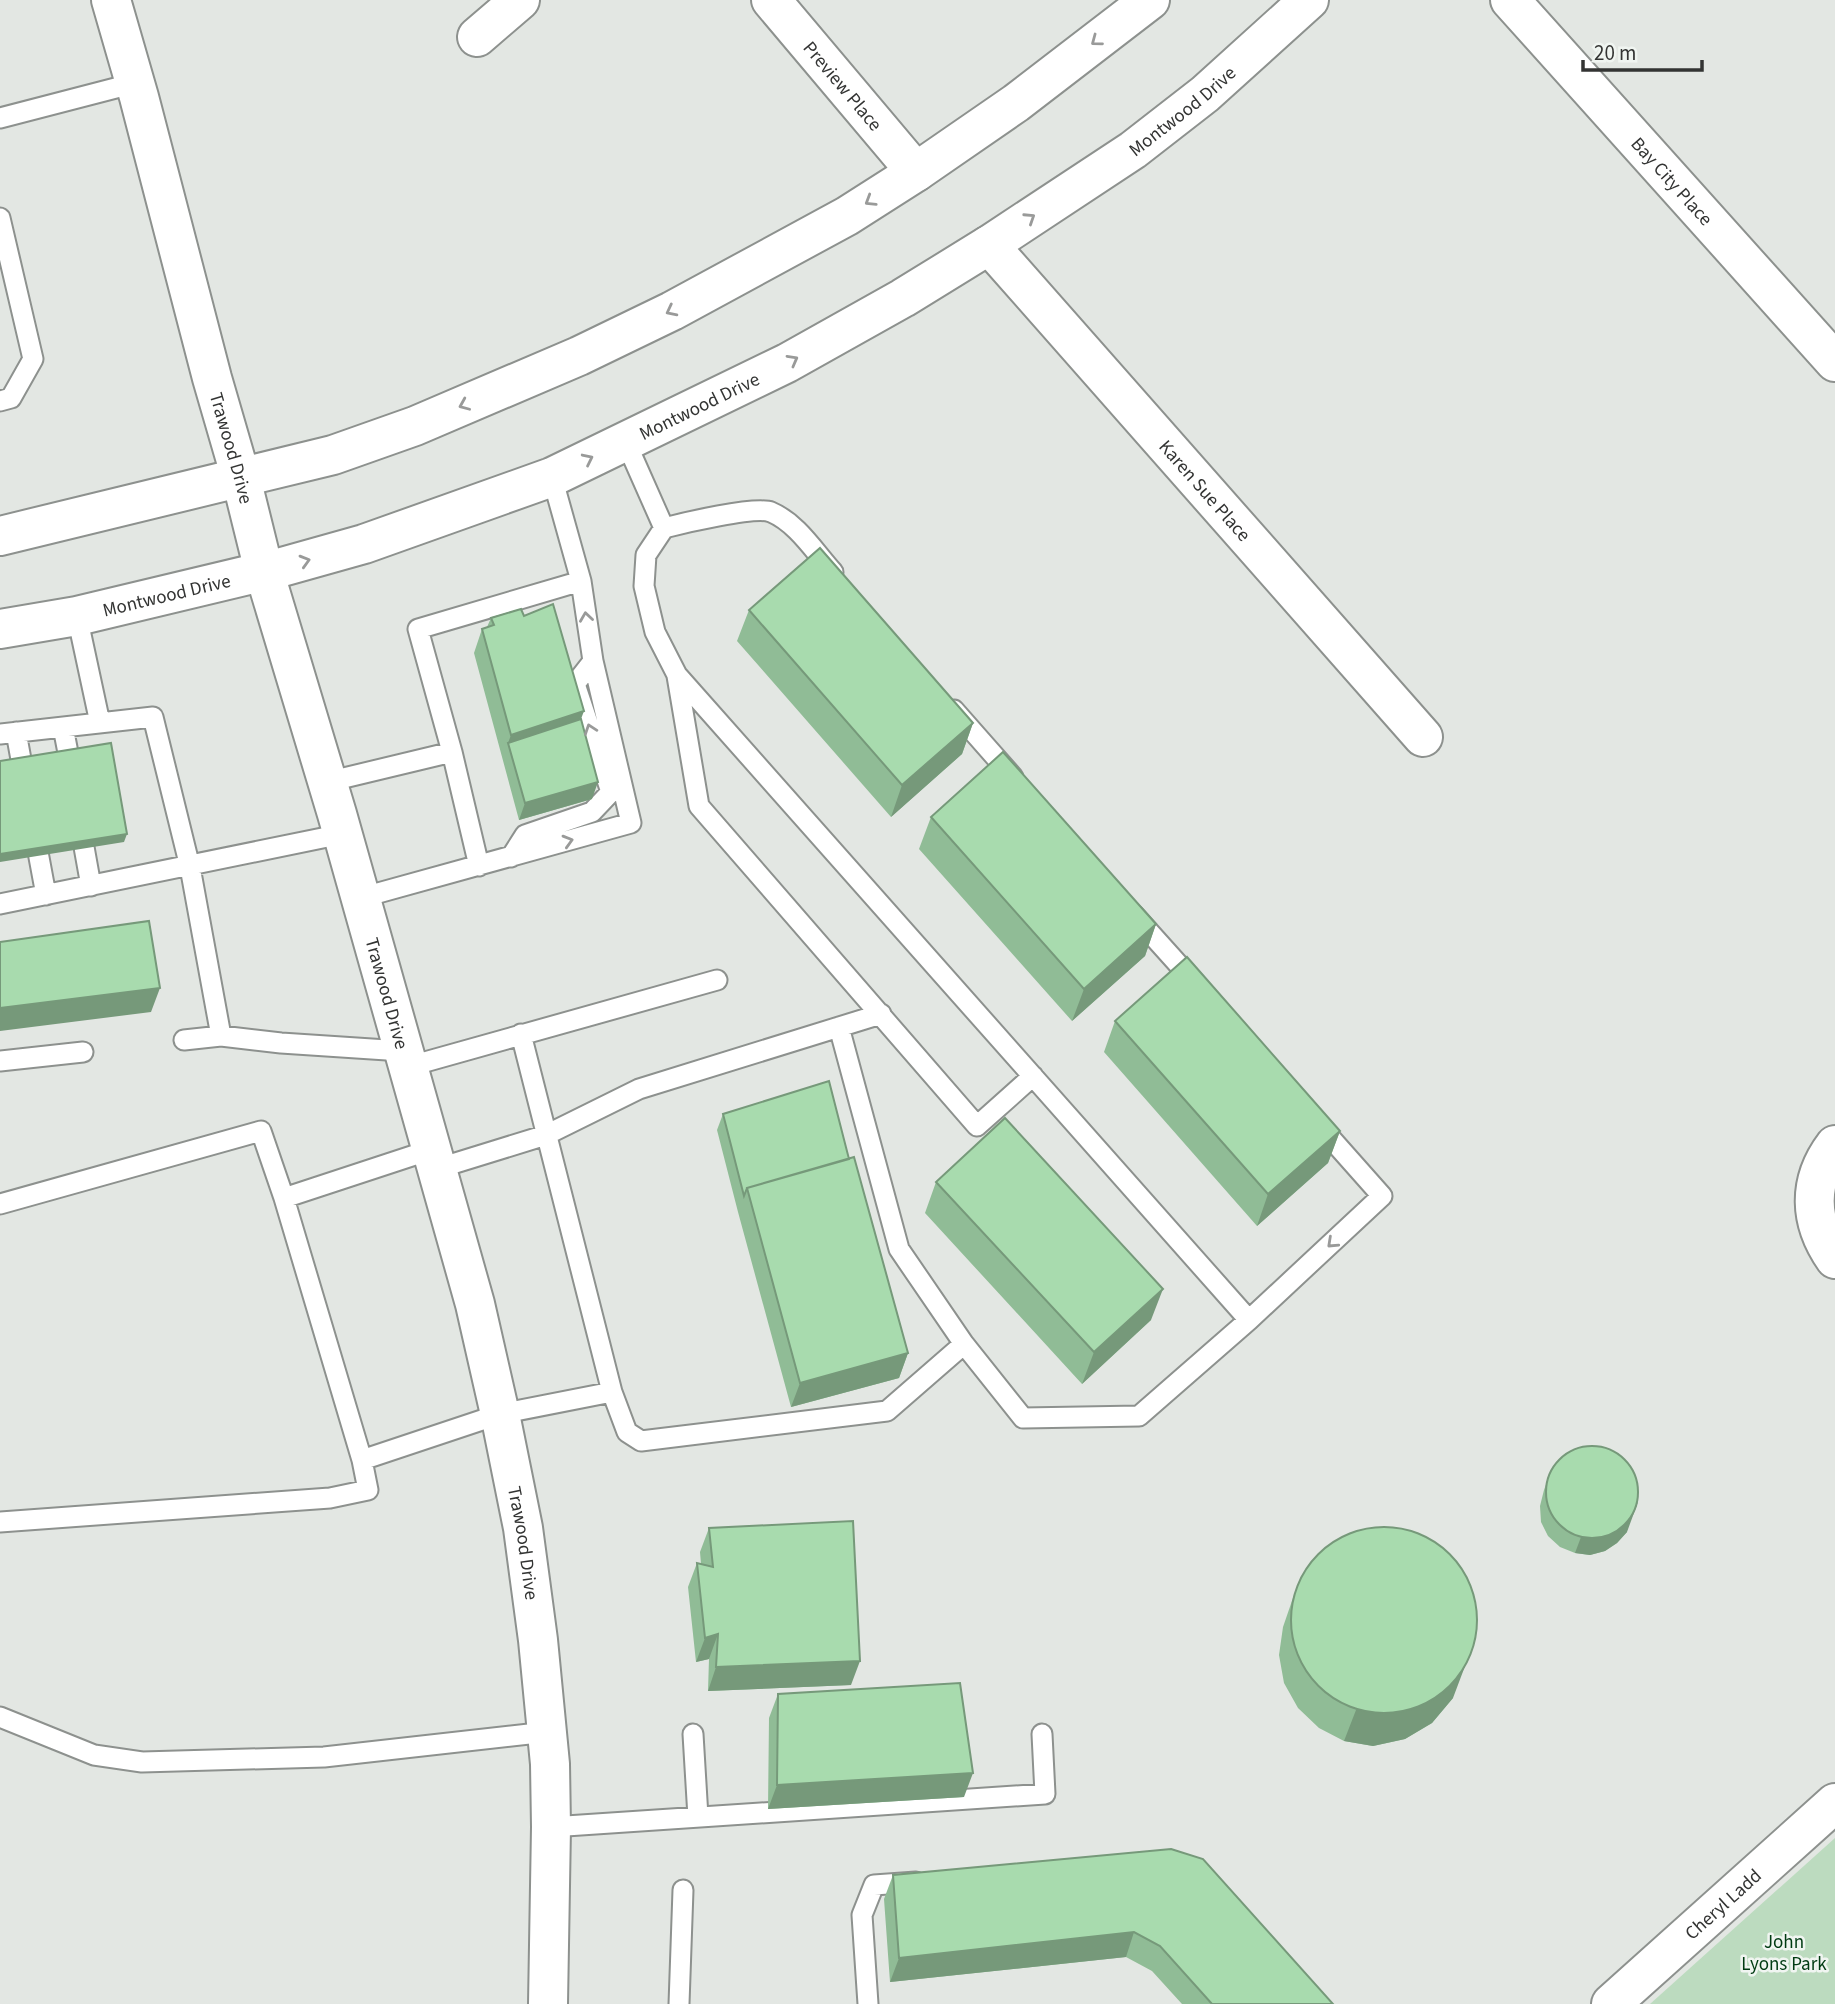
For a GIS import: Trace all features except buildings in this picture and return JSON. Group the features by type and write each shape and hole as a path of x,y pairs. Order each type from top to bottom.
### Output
{"street":[{"name":"Trawood Drive","path":"111,0 212,378 242,478 264,570 475,1304 500,1414 523,1528 547,1732 551,1827 548,2004"},
{"path":"477,37 520,0"},
{"name":"Preview Place","path":"771,0 916,172"},
{"path":"0,536 333,455 415,426 579,356 672,311 847,216 1016,103 1150,0"},
{"name":"Montwood Drive","path":"0,629 77,616 364,544 552,477 787,363 903,298 989,245 1133,150 1205,94 1309,0"},
{"name":"Bay City Place","path":"1510,0 1835,362"},
{"name":"Karen Sue Place","path":"989,245 1423,737"},
{"path":"1835,1145 1825,1159 1814,1198 1815,1215 1835,1259"},
{"name":"Cheryl Ladd","path":"1611,2004 1835,1802"}],"lane":[{"path":"0,118 135,83"},
{"path":"0,218 33,359 11,398 0,401"},
{"path":"625,440 664,528"},
{"path":"360,898 631,823 593,661 581,581 552,477"},
{"path":"846,587 791,524 768,511 705,518 664,528 646,555 645,586 655,632 677,675 1249,1320"},
{"path":"479,866 452,752 418,629 581,581"},
{"path":"77,616 100,723"},
{"path":"511,857 525,835 592,812 611,792 575,684 593,661"},
{"path":"677,675 699,806 977,1126 1033,1076"},
{"path":"938,692 1022,787"},
{"path":"22,765 8,733 153,717 190,867 221,1036"},
{"path":"63,727 69,758"},
{"path":"327,782 452,752"},
{"path":"0,904 342,834"},
{"path":"84,846 91,886"},
{"path":"38,852 46,895"},
{"path":"1123,902 1206,997"},
{"path":"184,1040 221,1036 405,1059 521,1034 718,980"},
{"path":"284,1198 433,1159 546,1135 639,1089 881,1014"},
{"path":"839,1027 899,1249 964,1344 1023,1418 1139,1416 1249,1320 1382,1196 1308,1112"},
{"path":"521,1034 612,1392 627,1432 640,1441 887,1411 964,1344"},
{"path":"0,1061 83,1052"},
{"path":"0,1204 261,1131 284,1198 362,1460 368,1490 330,1498 0,1522"},
{"path":"362,1460 500,1414 612,1392"},
{"path":"0,1717 94,1755 142,1762 324,1757 547,1732"},
{"path":"693,1734 698,1817"},
{"path":"551,1827 1045,1794 1042,1734"},
{"path":"869,2004 862,1915 874,1885 941,1881"},
{"path":"679,2004 683,1890"}],"green space":[{"name":"John Lyons Park","path":"1835,1838 1835,2004 1650,2004"}]}
